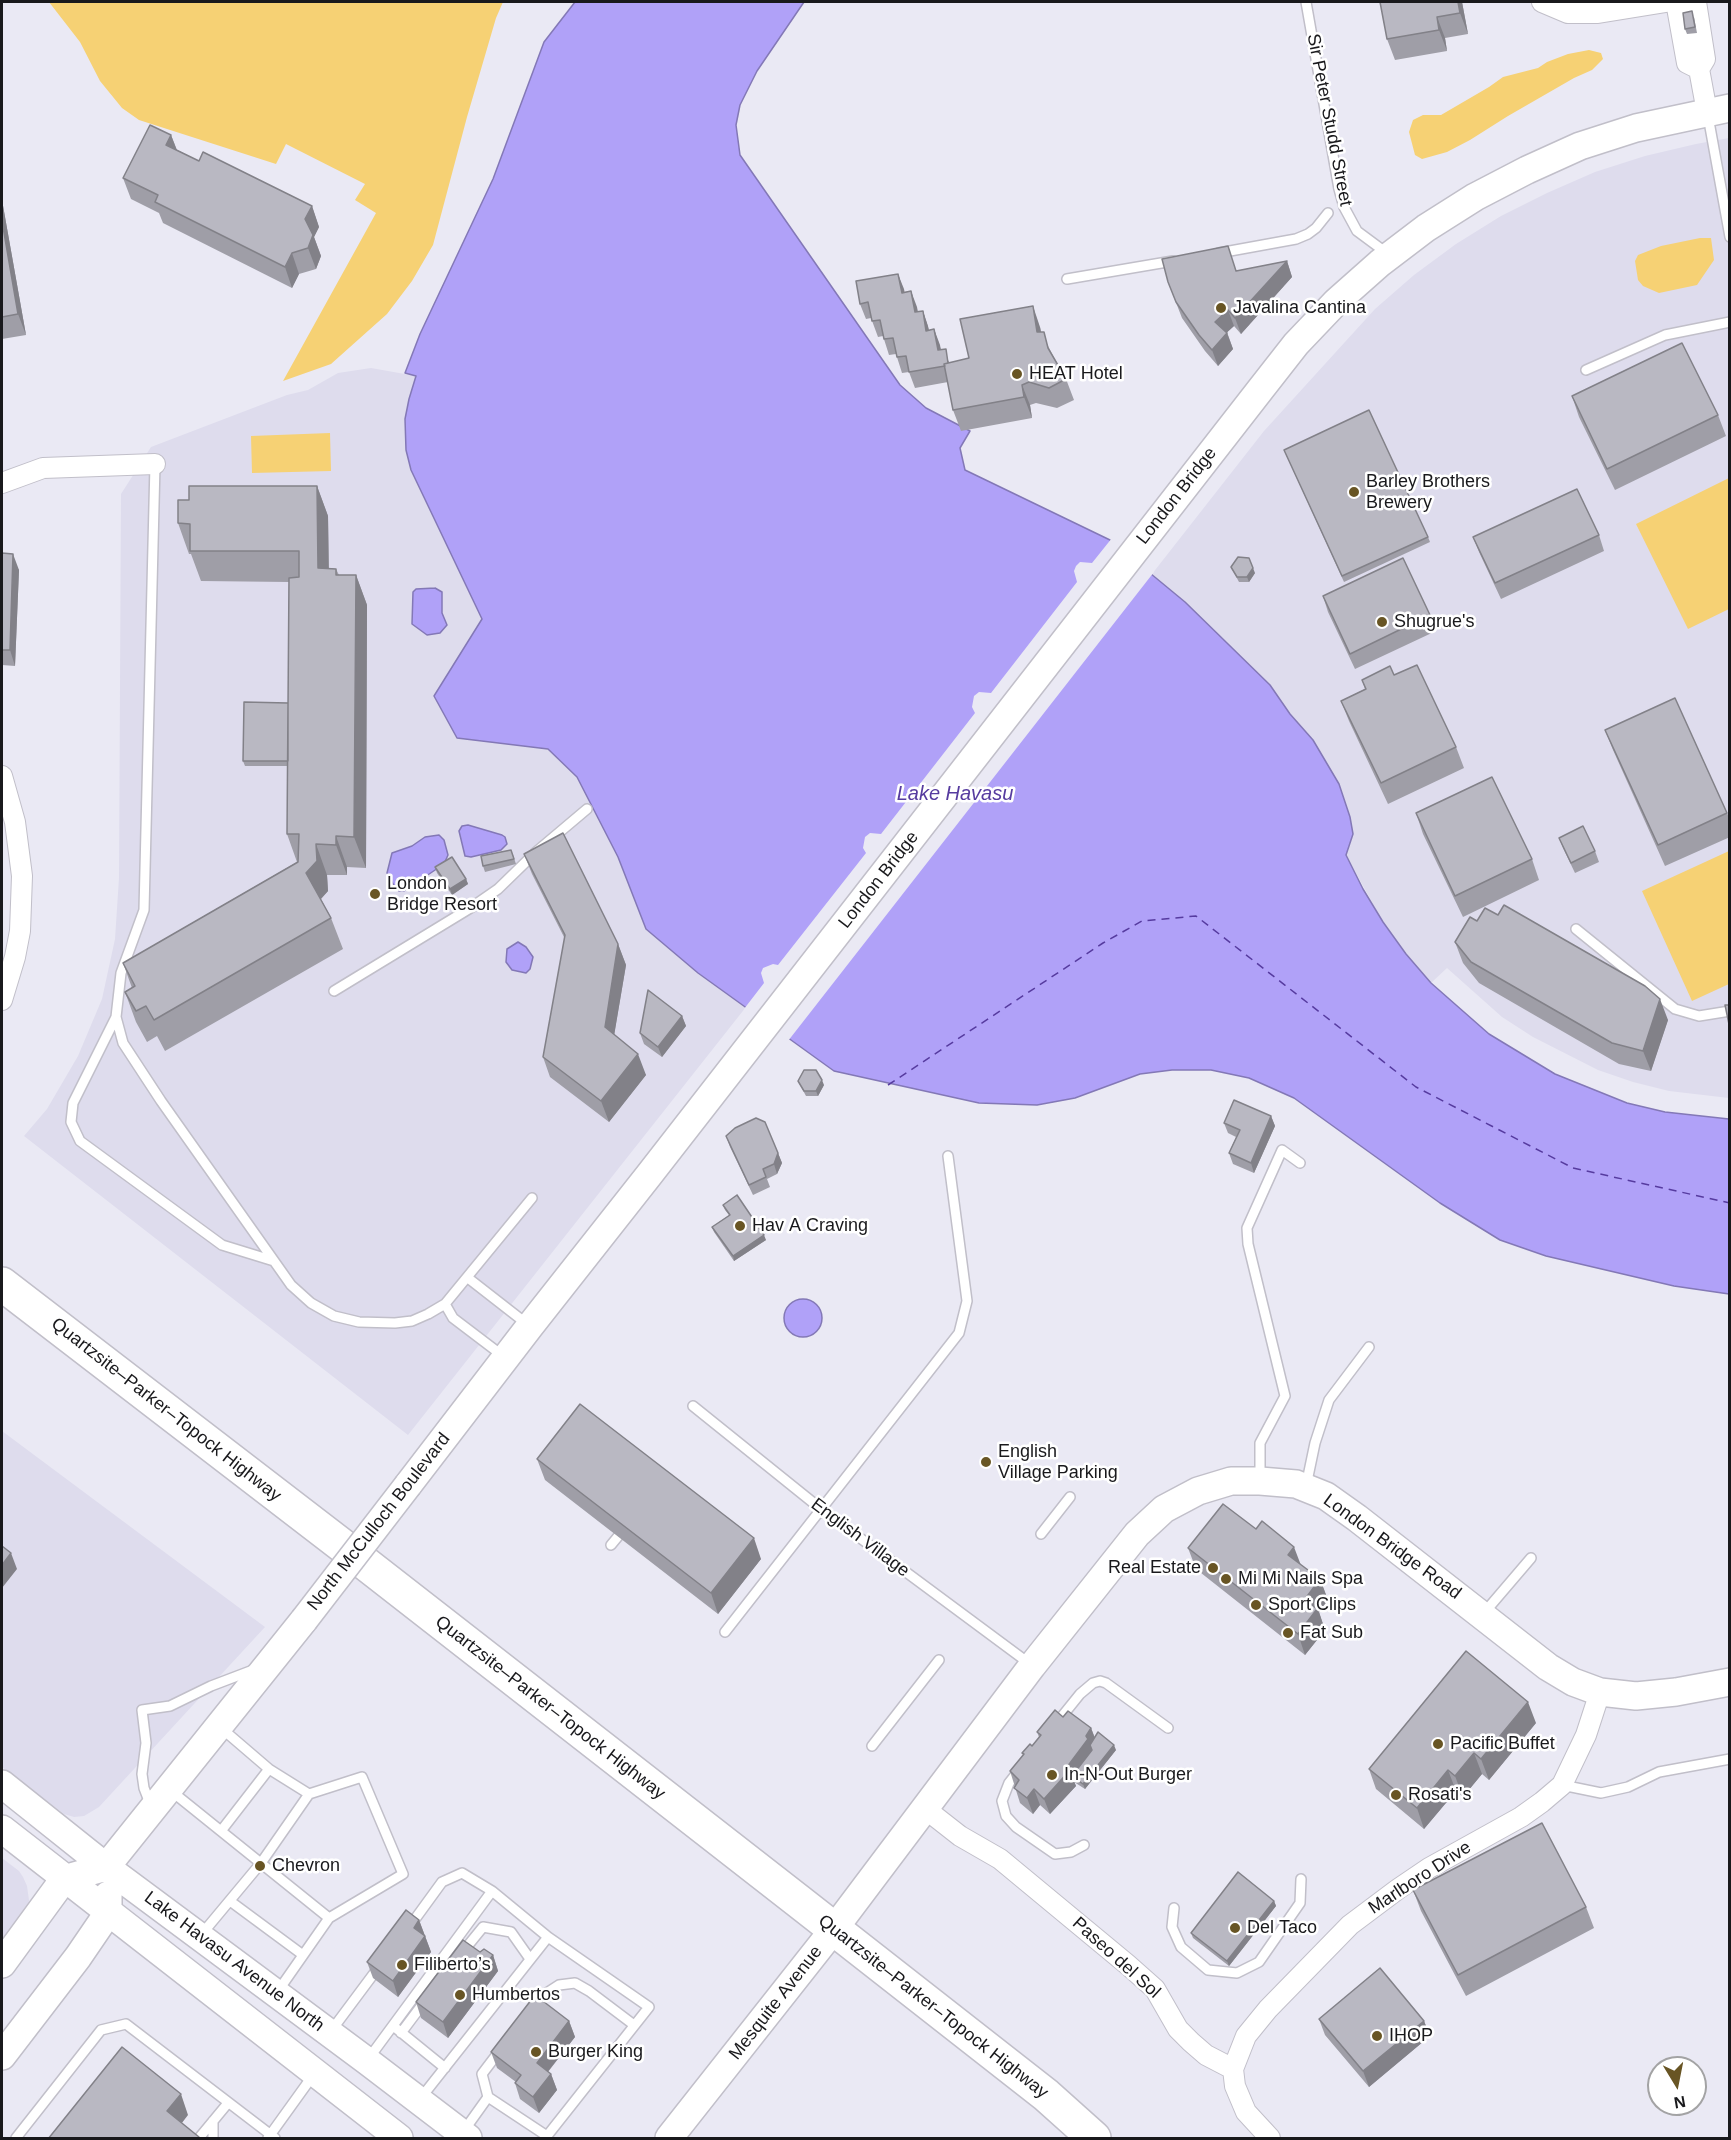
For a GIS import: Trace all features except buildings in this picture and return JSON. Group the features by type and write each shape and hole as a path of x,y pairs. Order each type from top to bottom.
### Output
{"highway":[{"name":"Quartzsite–Parker–Topock Highway","path":"2,1284 834,1929 1046,2095 1094,2139"}],"street":[{"path":"1542,2 1568,12 1598,14 1666,2"},
{"path":"1676,2 1687,63 1699,69 1718,110"},
{"path":"1696,2 1705,59 1699,69"},
{"name":"London Bridge","path":"649,1175 1241,414 1304,336 1336,302 1390,255 1426,228 1465,203 1527,170 1580,146 1636,128 1718,110"},
{"path":"2,483 43,468 155,464"},
{"path":"2,776 15,822 22,876 20,931 2,1000"},
{"name":"North McCulloch Boulevard","path":"106,1867 304,1620 649,1175"},
{"name":"London Bridge Road","path":"924,1808 1032,1666 1137,1534 1164,1509 1198,1491 1231,1481 1296,1484 1326,1496 1358,1518 1548,1667 1573,1682 1600,1692 1636,1696 1676,1692 1730,1682"},
{"name":"Marlboro Drive","path":"1233,2069 1246,2036 1260,2018 1350,1925 1430,1868 1521,1817 1562,1785 1587,1735 1600,1692"},
{"name":"Lake Havasu Avenue North","path":"2,1784 106,1867 465,2136"},
{"name":"Mesquite Avenue","path":"669,2139 834,1929 924,1808"},
{"name":"Paseo del Sol","path":"924,1808 960,1836 1000,1859 1128,1965 1155,1989 1178,2029 1191,2042 1206,2055 1233,2069"},
{"name":"Lake Havasu Avenue North","path":"2,1829 399,2139"},
{"path":"2,1964 74,1886 106,1867 108,1913 78,1957 2,2056"},
{"path":"1233,2069 1235,2086 1246,2112 1270,2139"}],"lane":[{"name":"Sir Peter Studd Street","path":"1306,2 1344,207 1357,231 1390,255"},
{"path":"1718,110 1730,237"},
{"path":"1214,254 1296,239 1316,228 1328,213"},
{"path":"1067,279 1178,260"},
{"path":"1586,370 1665,335 1730,322"},
{"path":"155,464 144,910 122,973 117,1017 123,1043 274,1261 297,1291 326,1312 351,1321 386,1323 412,1321 428,1314 445,1304 532,1198"},
{"path":"334,991 498,889 536,852 587,809"},
{"path":"1576,929 1675,1009 1699,1016 1730,1011"},
{"path":"117,1017 73,1103 71,1122 80,1141 222,1245 274,1261"},
{"path":"1260,1481 1260,1443 1285,1396 1248,1244 1247,1228 1282,1150 1300,1163"},
{"path":"725,1632 959,1333 968,1300 948,1156"},
{"path":"468,1278 530,1326"},
{"path":"445,1304 453,1318 505,1358"},
{"path":"1306,1488 1329,1400 1369,1347"},
{"name":"English Village","path":"693,1406 821,1509 1032,1666"},
{"path":"1041,1534 1070,1497"},
{"path":"612,1545 633,1518"},
{"path":"1482,1615 1531,1558"},
{"path":"872,1746 939,1660"},
{"path":"268,1665 211,1686 170,1706 142,1710 146,1739 142,1774 144,1788 220,1831 329,1918"},
{"path":"1045,1737 1080,1694 1100,1681 1168,1728"},
{"path":"219,1726 269,1769 309,1794"},
{"path":"1562,1785 1601,1793 1628,1787 1659,1772 1730,1759"},
{"path":"1023,1765 1009,1783 1002,1801 1006,1816 1016,1827 1055,1854 1071,1852 1084,1845"},
{"path":"220,1831 269,1769"},
{"path":"200,1937 261,1863 309,1794 362,1777 403,1874 329,1918 277,1993"},
{"path":"407,1929 442,1882 462,1874 492,1891 548,1937 649,2007 547,2136 488,2097 482,2074 509,2039"},
{"path":"1174,1908 1172,1927 1181,1947 1208,1970 1237,1973 1259,1962 1300,1903 1301,1879"},
{"path":"397,2029 492,1891"},
{"path":"230,1901 303,1955"},
{"path":"455,1962 483,1927 511,1932 530,1959"},
{"path":"419,2101 548,1937"},
{"path":"329,2033 386,1958"},
{"path":"529,2013 542,1996 558,1985 575,1983 634,2025"},
{"path":"367,2061 428,1997"},
{"path":"16,2139 101,2030 126,2024 271,2138 315,2072"},
{"path":"397,2029 445,2068"},
{"path":"465,2136 488,2097"},
{"path":"199,2139 228,2103"},
{"path":"213,2121 213,2139"}],"shaded area":[{"path":"49,2 503,2 496,18 467,117 433,245 412,281 387,314 331,364 283,381 376,213 355,200 365,184 286,144 276,164 139,120 122,108 100,81 80,42"},
{"path":"1589,50 1601,53 1603,59 1592,70 1574,78 1447,152 1422,159 1415,155 1409,132 1413,120 1423,115 1441,115 1503,77 1538,68 1568,54"},
{"path":"1729,138 1729,1098 1669,1091 1598,1070 1533,1037 1502,1017 1447,968 1431,983 1383,922 1346,855 1353,834 1313,740 1290,714 1270,685 1185,602 1152,574 1264,431 1375,309 1414,275 1456,244 1501,216 1595,172 1645,156"},
{"path":"1711,238 1714,260 1697,285 1659,293 1643,286 1638,280 1635,261 1638,255 1661,246"},
{"name":"London Bridge Resort","path":"371,368 416,376 405,419 406,450 411,470 482,620 434,696 457,738 548,749 577,777 618,857 646,929 698,973 746,1007 408,1435 24,1136 47,1109 78,1056 102,999 115,939 119,878 121,494 151,447 287,395 308,390 338,373"},
{"path":"330,433 331,471 252,473 251,436"},
{"path":"1729,478 1729,609 1688,629 1636,524"},
{"path":"1729,851 1729,984 1692,1001 1642,891"},
{"path":"2,1431 265,1627 99,1807 84,1816 74,1817 64,1814 2,1767"},
{"path":"2,1858 23,1877 29,1900 28,1910 2,1947"}],"water":[{"name":"Lake Havasu","path":"575,2 804,2 757,71 740,105 736,125 740,155 900,385 926,408 970,431 960,448 965,470 1110,540 1185,602 1270,685 1290,714 1313,740 1339,784 1353,834 1346,855 1363,889 1406,954 1431,983 1489,1034 1555,1074 1627,1103 1665,1112 1729,1119 1729,1294 1674,1286 1546,1256 1500,1240 1440,1203 1294,1098 1249,1078 1211,1070 1172,1070 1140,1074 1075,1098 1037,1105 979,1103 834,1071 698,973 646,929 618,857 577,777 548,749 457,738 434,696 482,619 411,470 406,450 405,419 416,376 405,373 420,334 493,179 544,42"},
{"path":"435,588 442,592 442,613 447,625 440,633 427,635 412,624 413,592 416,589"},
{"path":"468,825 502,835 507,844 501,850 471,857 465,856 459,831 462,826"},
{"path":"439,835 444,840 448,855 444,864 404,891 396,889 387,873 392,853 412,846 425,837"},
{"path":"518,942 526,947 533,957 530,969 526,973 512,970 506,962 507,949"},
{"path":"803,1299 817,1304 822,1318 817,1332 803,1337 789,1332 784,1318 789,1304"}],"pier":[{"path":"1112,538 1154,572 788,1041 744,1009 764,983 761,973 763,968 773,964 778,965 866,853 863,848 865,837 870,833 881,834 975,713 972,707 974,696 979,692 991,693 1077,582 1074,571 1076,566 1080,562 1092,563"}],"ferry route":[{"path":"888,1085 1103,943 1142,921 1196,916 1416,1087 1573,1168 1730,1203"}],"place":[{"name":"Javalina Cantina","path":"1221,308"},
{"name":"HEAT Hotel","path":"1017,374"},
{"name":"Barley Brothers Brewery","path":"1354,492"},
{"name":"Shugrue's","path":"1382,622"},
{"name":"London Bridge Resort","path":"375,894"},
{"name":"Hav A Craving","path":"740,1226"},
{"name":"English Village Parking","path":"986,1462"},
{"name":"Real Estate","path":"1213,1568"},
{"name":"Mi Mi Nails Spa","path":"1226,1579"},
{"name":"Sport Clips","path":"1256,1605"},
{"name":"Fat Sub","path":"1288,1633"},
{"name":"Pacific Buffet","path":"1438,1744"},
{"name":"In-N-Out Burger","path":"1052,1775"},
{"name":"Rosati's","path":"1396,1795"},
{"name":"Chevron","path":"260,1866"},
{"name":"Del Taco","path":"1235,1928"},
{"name":"Filiberto’s","path":"402,1965"},
{"name":"Humbertos","path":"460,1995"},
{"name":"IHOP","path":"1377,2036"},
{"name":"Burger King","path":"536,2052"}]}
